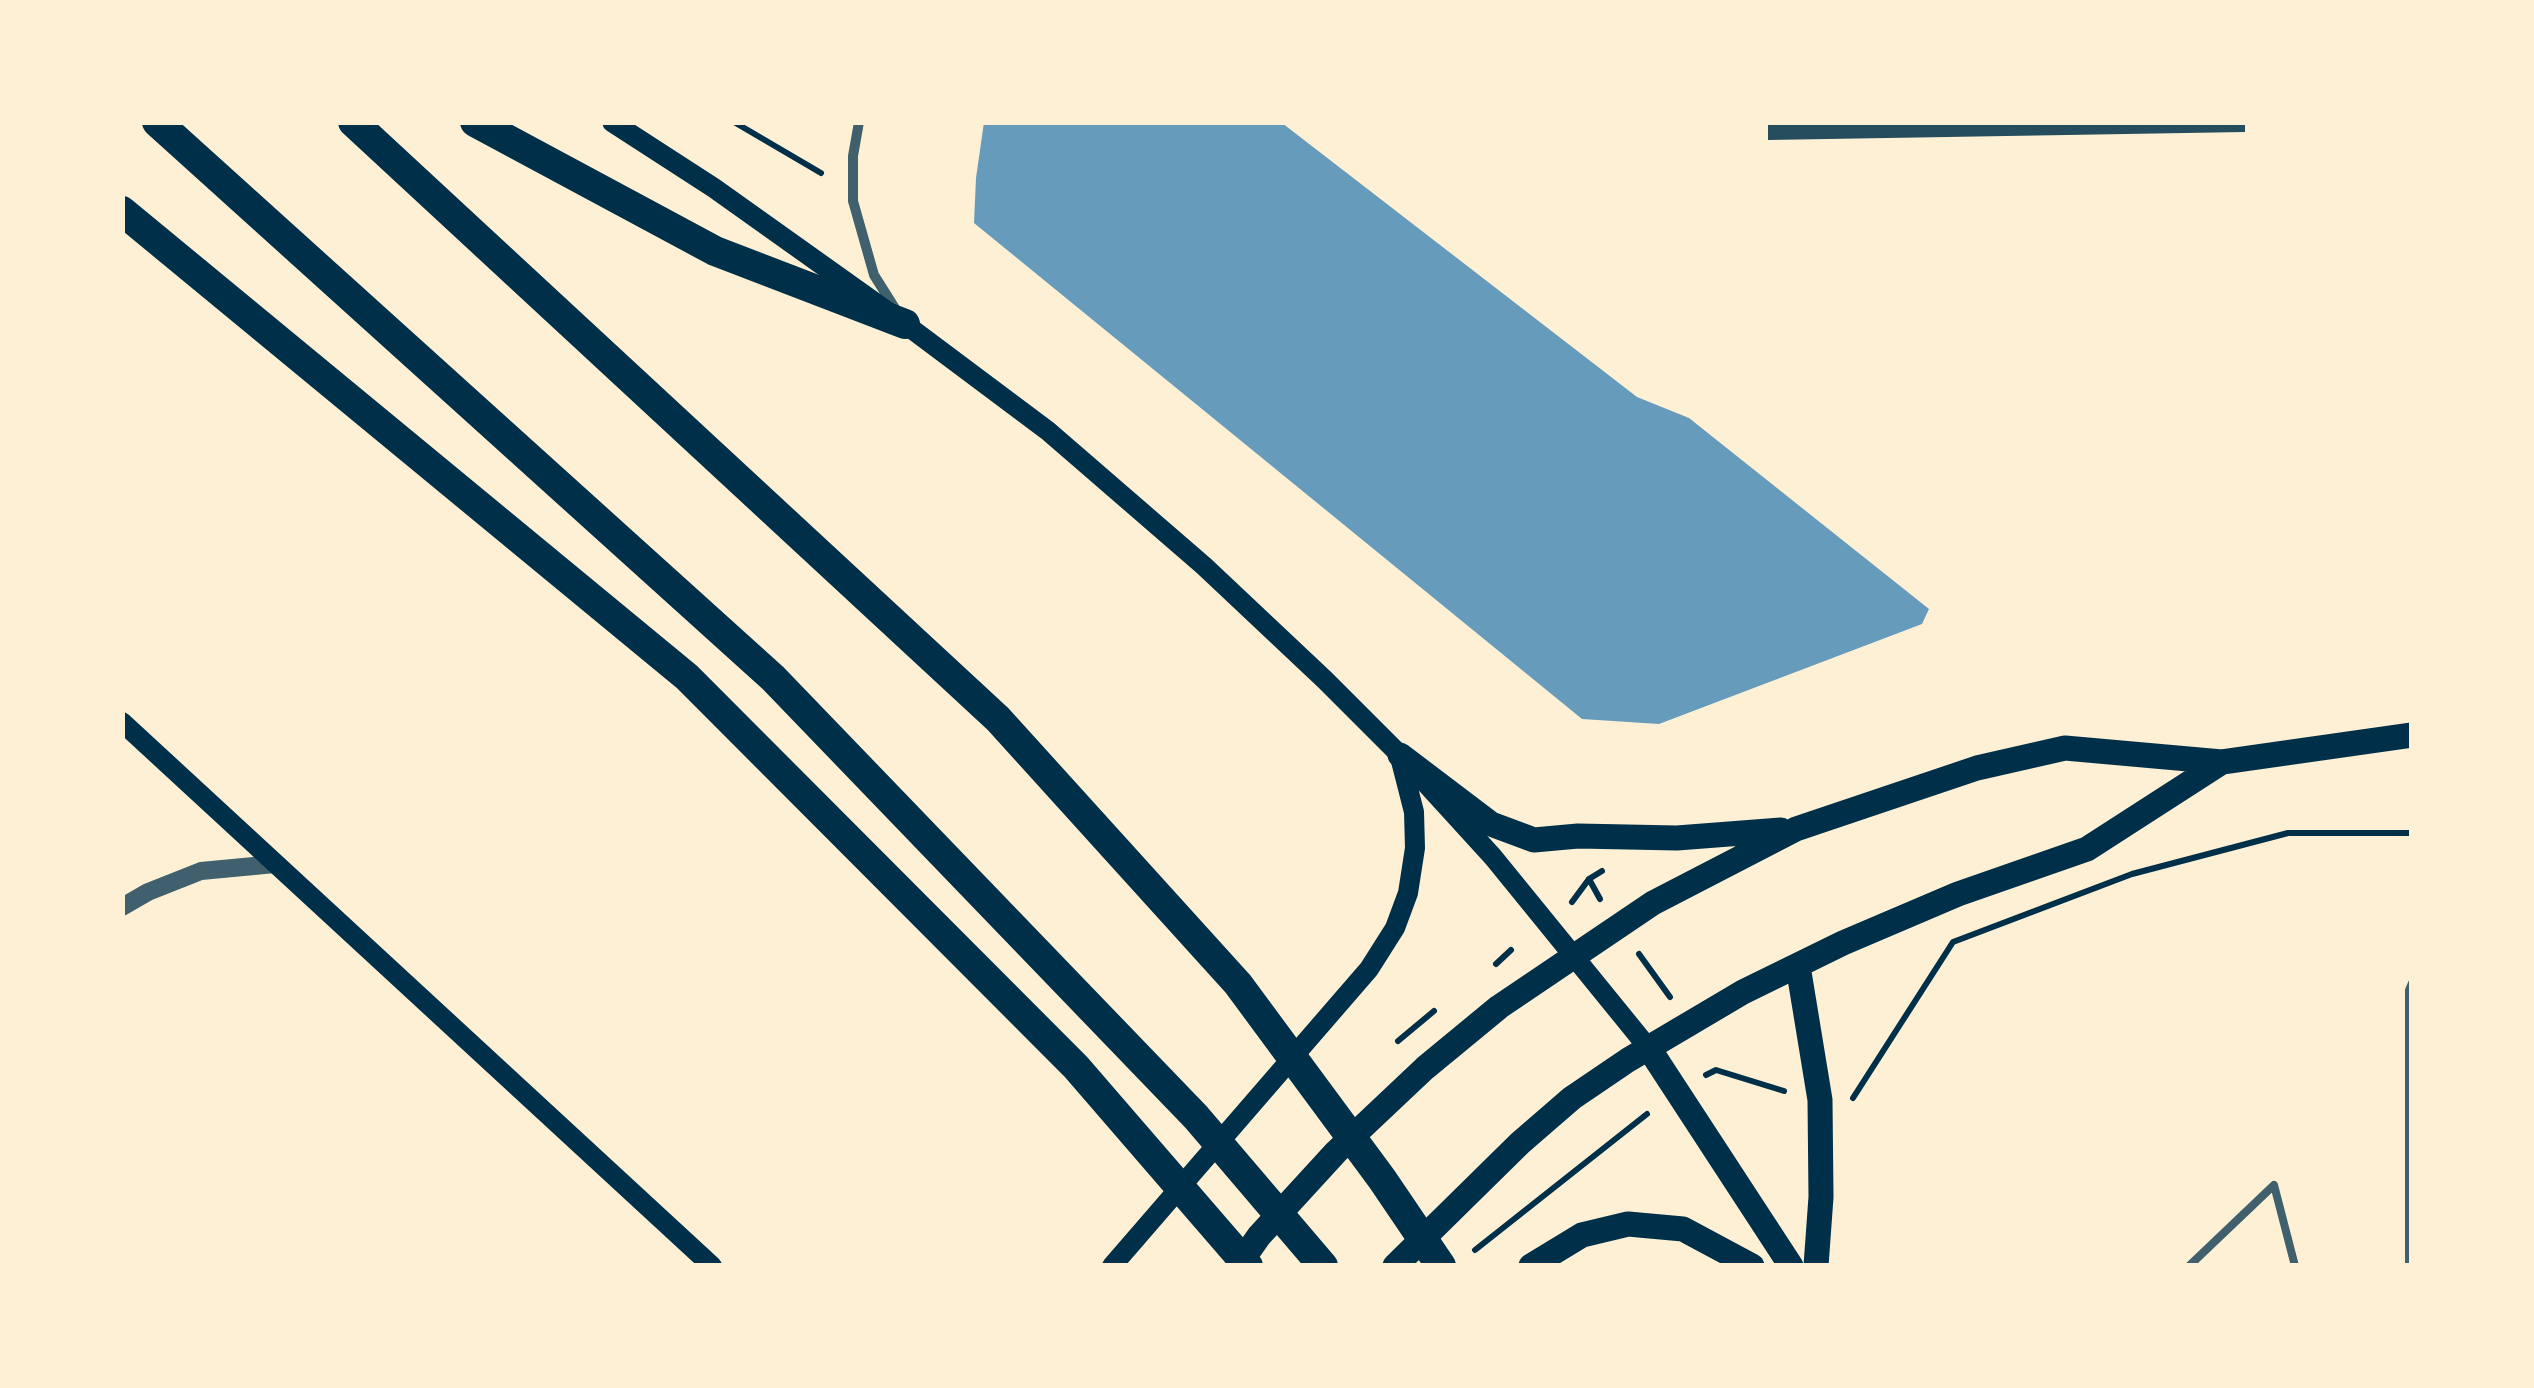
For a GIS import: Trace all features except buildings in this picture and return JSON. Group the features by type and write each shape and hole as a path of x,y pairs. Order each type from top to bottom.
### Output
{"highway":[{"path":"157,122 773,678 1196,1117 1323,1266"},
{"path":"353,122 998,719 1238,984 1382,1179 1455,1261"},
{"path":"475,122 715,251 905,324"},
{"path":"122,211 686,677 1076,1066 1248,1266"}],"main road":[{"path":"612,122 714,188 1048,431 1326,680 1400,756 1574,954 1650,1050 1791,1266"},
{"path":"122,722 712,1266"},
{"path":"1238,1266 1336,1152 1425,1068 1498,1007 1667,895 1796,829 1977,768 2065,748 2222,762 2412,736"},
{"path":"1400,756 1491,824 1534,840 1578,836 1677,838 1796,829"},
{"path":"1112,1266 1369,969 1395,928 1408,893 1415,848 1414,812 1400,756"},
{"path":"1395,1266 1486,1173 1572,1098 1628,1060 1743,992 1798,966 1958,894 2087,848 2222,762"},
{"path":"1798,966 1820,1100 1821,1197 1816,1266"},
{"path":"1530,1266 1582,1235 1628,1224 1683,1229 1752,1266"}],"street":[{"path":"859,122 853,156 853,200 860,236 874,275 905,324"},
{"path":"122,908 148,892 201,871 276,864"}],"lane":[{"path":"2409,1266 2408,990 2412,984"},
{"path":"2189,1266 2274,1184 2295,1266"}],"path":[{"path":"734,122 821,174"},
{"path":"1848,1107 1953,942 2132,874 2288,833 2411,836"},
{"path":"1572,902 1588,879 1616,864"},
{"path":"1588,879 1600,900"},
{"path":"1634,948 1674,1002"},
{"path":"1709,1058 1716,1070"},
{"path":"1704,1075 1716,1070 1795,1095"},
{"path":"1455,1261 1648,1114"}],"water":[{"path":"984,122 1282,123 1637,397 1689,418 1929,609 1922,624 1659,724 1582,719 974,223"}]}
